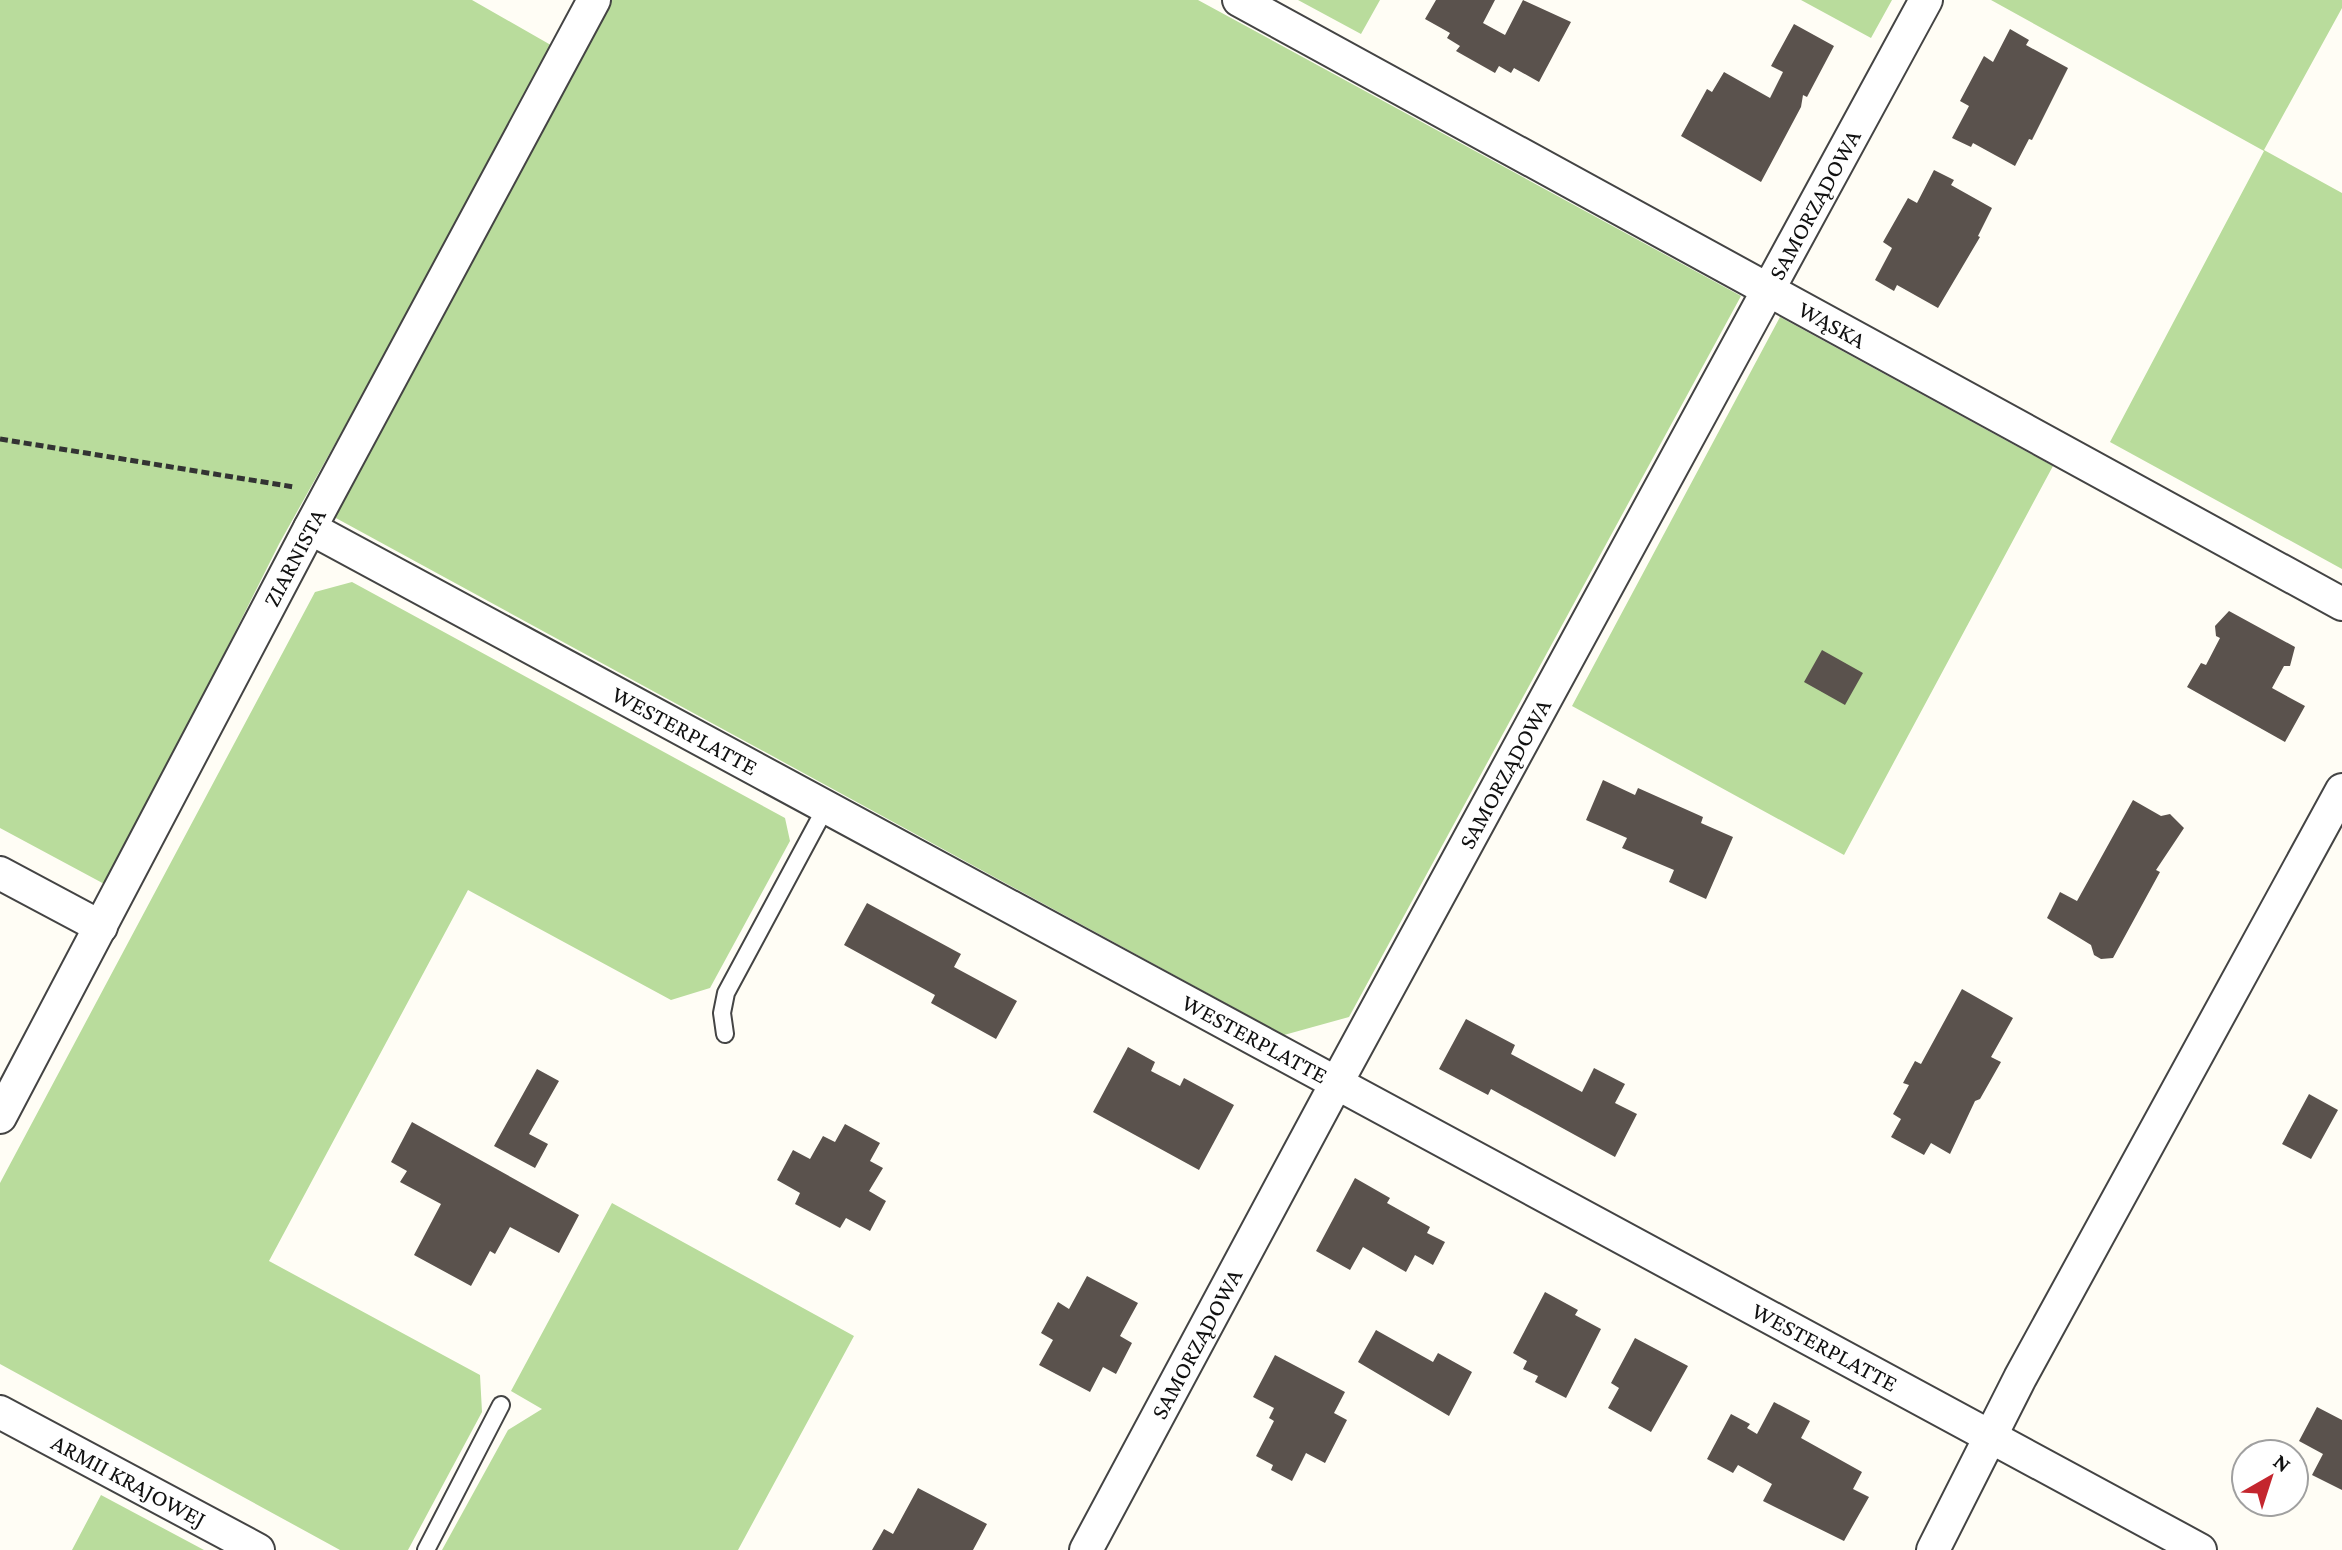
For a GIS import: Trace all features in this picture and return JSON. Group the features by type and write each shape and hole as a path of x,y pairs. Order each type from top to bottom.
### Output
{"street":[{"name":"ZIARNISTA","path":"0,1117 310,528 594,0"},
{"name":"WĄSKA","path":"1239,0 2342,604"},
{"name":"SAMORZĄDOWA","path":"1086,1550 1926,0"},
{"name":"WESTERPLATTE","path":"310,528 2200,1550"},
{"path":"1933,1550 2020,1378 2342,790"},
{"path":"0,873 101,927"},
{"name":"ARMII KRAJOWEJ","path":"0,1412 258,1550"}],"lane":[{"path":"725,1034 722,1013 726,993 826,807"},
{"path":"426,1550 501,1405"}],"path":[{"path":"0,439 307,489 310,528"}],"green space":[{"path":"0,0 472,0 556,48 279,544 108,886 0,828"},
{"path":"612,0 1198,0 1741,296 1349,1017 1284,1035 334,517"},
{"path":"1298,0 1380,0 1361,34"},
{"path":"1801,0 1892,0 1871,38"},
{"path":"1991,0 2342,0 2342,8 2264,150 2342,193 2342,569 2110,442 2264,151"},
{"path":"1780,317 2053,466 1844,855 1572,706"},
{"path":"352,582 785,818 790,841 710,988 671,1000 468,890 269,1261 480,1375 482,1412 408,1550 340,1550 0,1364 0,1183 315,592"},
{"path":"612,1203 854,1336 738,1550 442,1550 508,1430 542,1409 511,1391"},
{"path":"101,1495 204,1550 72,1550"}],"building":[{"path":"1436,0 1495,0 1483,23 1505,35 1523,0 1571,22 1539,82 1514,68 1511,73 1499,66 1495,73 1456,51 1460,46 1447,38 1450,33 1425,19"},
{"path":"1794,24 1834,46 1807,97 1803,95 1801,107 1761,182 1681,136 1707,89 1712,92 1724,72 1770,98 1783,72 1771,66"},
{"path":"2010,29 2029,40 2026,45 2068,68 2032,140 2029,139 2015,166 1973,143 1971,147 1952,138 1969,106 1960,101 1984,56 1993,62"},
{"path":"1934,170 1954,180 1951,185 1992,208 1980,237 1938,308 1897,285 1894,291 1875,280 1892,248 1883,242 1908,198 1917,203"},
{"path":"2229,611 2295,647 2290,666 2284,666 2272,688 2305,706 2285,742 2187,687 2201,663 2206,665 2220,638 2216,636 2215,626"},
{"path":"1822,650 1863,673 1845,705 1804,682"},
{"path":"1603,780 1635,795 1638,788 1703,817 1701,823 1733,837 1706,899 1669,882 1674,870 1622,848 1627,838 1586,820"},
{"path":"2133,800 2161,816 2170,814 2184,828 2156,870 2160,872 2113,958 2101,959 2094,955 2091,945 2047,918 2060,892 2077,901"},
{"path":"867,903 961,954 954,967 1017,1001 996,1039 931,1003 935,995 844,945"},
{"path":"1962,989 2013,1018 1991,1057 2001,1062 1980,1099 1975,1101 1950,1154 1931,1143 1924,1155 1891,1137 1901,1119 1893,1114 1909,1085 1903,1083 1915,1061 1921,1064"},
{"path":"1466,1019 1515,1045 1511,1054 1582,1092 1594,1068 1625,1084 1615,1103 1637,1114 1615,1157 1491,1089 1488,1095 1439,1069"},
{"path":"1128,1047 1155,1062 1151,1071 1180,1086 1184,1078 1234,1105 1199,1170 1093,1112"},
{"path":"537,1069 559,1081 529,1134 548,1144 535,1168 494,1146"},
{"path":"2309,1094 2338,1110 2311,1159 2282,1144"},
{"path":"412,1122 579,1215 559,1253 510,1227 495,1254 490,1251 471,1286 414,1255 441,1204 400,1182 407,1171 391,1162"},
{"path":"845,1124 880,1143 870,1161 883,1168 869,1191 886,1201 870,1231 846,1218 840,1228 795,1204 800,1193 777,1180 793,1150 810,1159 823,1136 835,1142"},
{"path":"1355,1178 1390,1198 1387,1203 1430,1227 1427,1233 1445,1242 1433,1265 1415,1255 1406,1272 1363,1247 1350,1270 1316,1251"},
{"path":"1087,1276 1138,1303 1120,1336 1132,1343 1116,1374 1103,1367 1090,1392 1039,1365 1053,1340 1041,1333 1058,1302 1069,1309"},
{"path":"1545,1292 1578,1310 1575,1315 1601,1329 1566,1398 1535,1382 1538,1376 1523,1369 1527,1361 1513,1353"},
{"path":"1376,1330 1433,1362 1438,1353 1472,1372 1449,1416 1358,1362"},
{"path":"1635,1338 1688,1366 1651,1432 1608,1408 1619,1388 1611,1383"},
{"path":"1275,1355 1345,1392 1334,1413 1347,1420 1325,1463 1306,1453 1292,1481 1271,1470 1273,1465 1256,1456 1274,1421 1269,1418 1274,1408 1253,1397"},
{"path":"1774,1402 1810,1421 1801,1438 1862,1472 1853,1489 1869,1497 1844,1541 1763,1501 1772,1484 1738,1465 1733,1473 1707,1459 1731,1414 1750,1424 1747,1428 1757,1434"},
{"path":"2317,1407 2342,1420 2342,1490 2312,1475 2323,1454 2310,1447 2310,1438 2301,1438"},
{"path":"918,1488 987,1524 973,1550 872,1550 884,1529 893,1534"}]}
